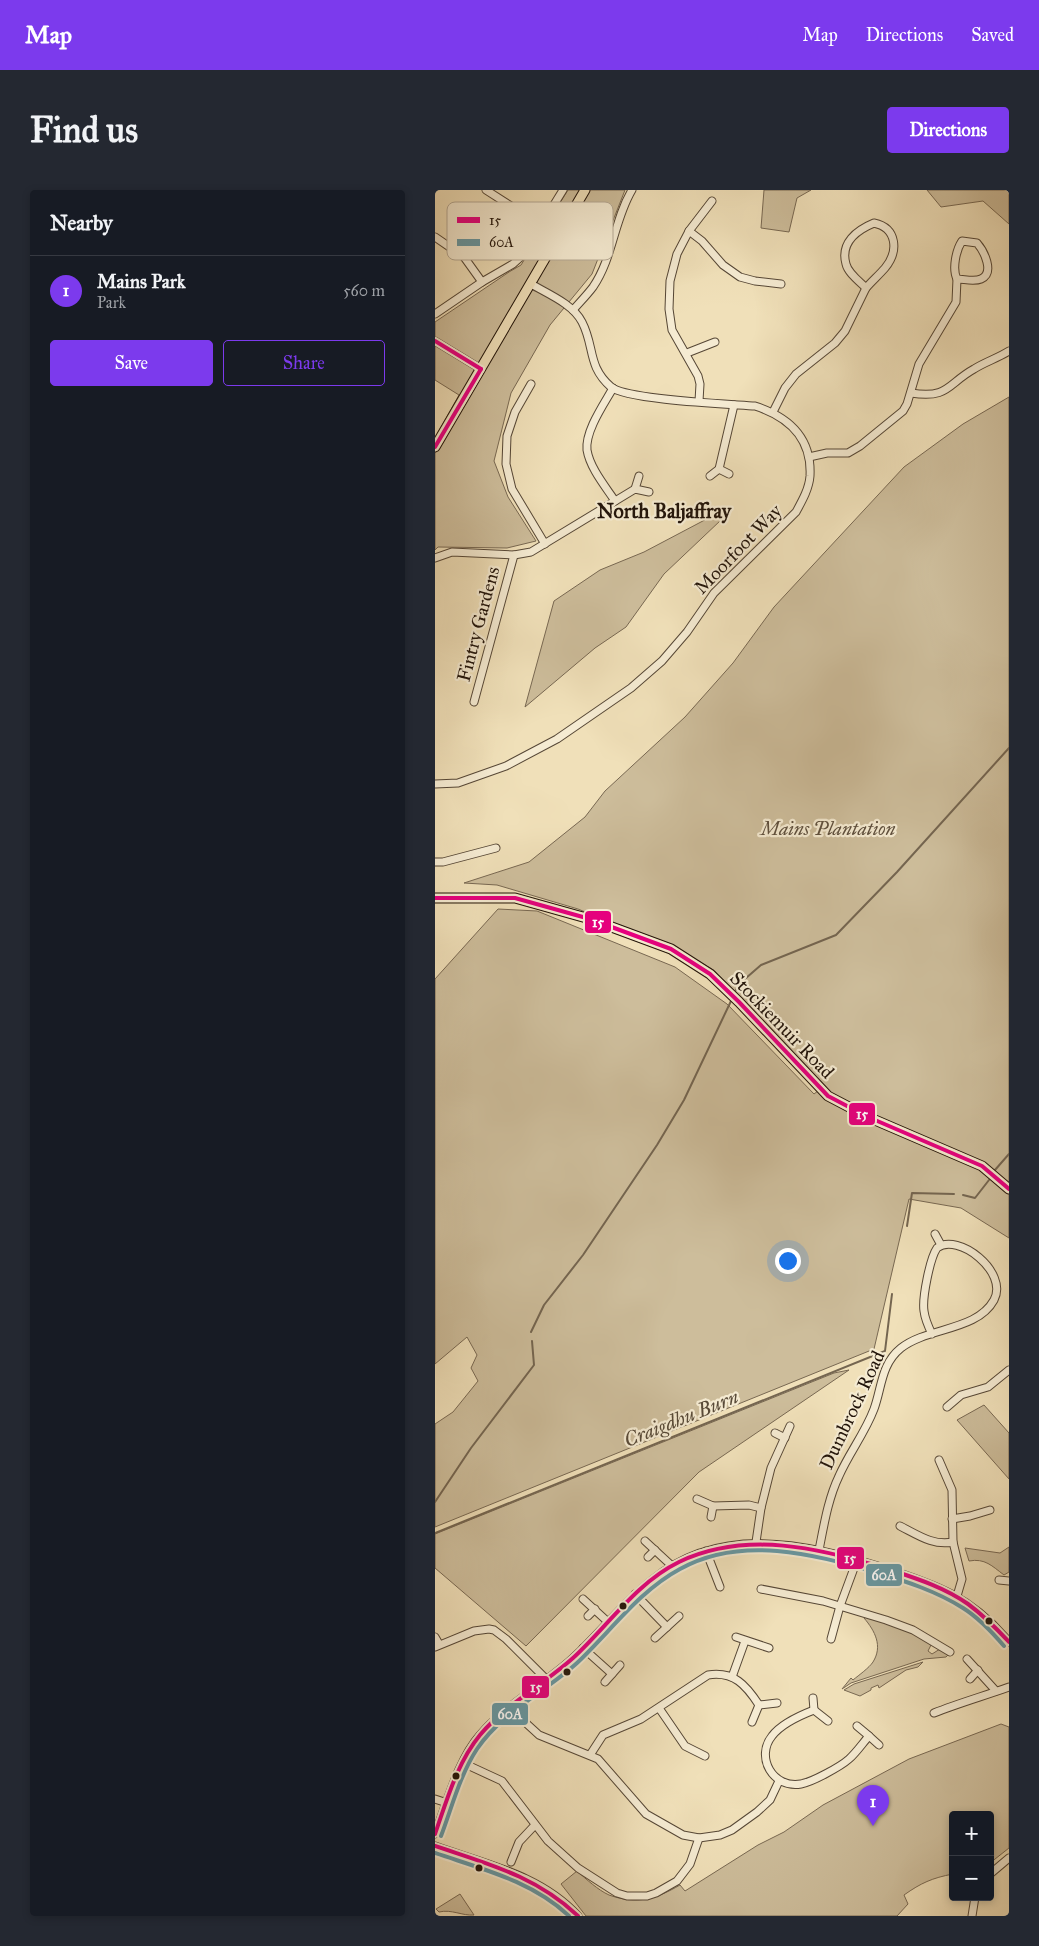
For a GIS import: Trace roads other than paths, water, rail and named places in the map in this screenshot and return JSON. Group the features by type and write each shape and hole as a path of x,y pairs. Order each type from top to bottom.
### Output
{"main road":[{"path":"578,202 585,190"},
{"path":"435,447 545,260"},
{"name":"Stockiemuir Road","path":"435,898 515,898 589,919 671,949 710,974 828,1096 868,1117 982,1166 1009,1189"}],"street":[{"path":"486,190 505,202"},
{"path":"556,202 563,190"},
{"path":"613,236 621,212 632,190"},
{"path":"699,402 699,376 672,330 669,310 677,254 689,232 712,201"},
{"path":"773,412 785,388 796,374 835,343 845,331 865,288 885,268 891,257 894,247 893,238 889,230 883,225 874,223 862,228 852,236 846,247 846,264 853,276 865,288"},
{"path":"689,232 702,240 723,265 740,276 755,281 781,284"},
{"path":"435,237 447,245"},
{"path":"809,457 827,453 848,453 860,446 903,411 911,393 919,364 956,302 957,279 955,274 957,248 962,241 977,243 981,247 988,266 987,273 983,278 974,280 957,279"},
{"path":"466,260 482,282"},
{"path":"435,314 517,260"},
{"path":"573,310 594,286 605,260"},
{"name":"Moorfoot Way","path":"435,784 458,782 506,766 557,739 631,688 662,661 687,632 714,593 796,512 805,496 810,477 809,457 801,438 783,418 773,412 755,406 634,396 613,388 599,375 593,363 582,321 573,310 531,284"},
{"path":"435,341 481,369"},
{"path":"687,353 715,342"},
{"path":"911,393 926,396 947,390 972,370 1009,351"},
{"path":"531,384 515,412 507,436 506,464 512,489 545,544"},
{"path":"613,388 591,429 587,449 593,467 615,502"},
{"path":"710,476 719,469 735,405"},
{"path":"719,469 729,474"},
{"path":"435,558 452,552 514,555 531,552 635,489 639,476"},
{"path":"635,489 649,492"},
{"name":"Fintry Gardens","path":"474,702 514,555"},
{"path":"435,862 443,862 496,848"},
{"path":"932,1334 925,1319 923,1302 934,1254 941,1246 935,1234"},
{"name":"Dumbrock Road","path":"819,1550 834,1488 868,1422 886,1366 893,1356 903,1346 980,1315 993,1302 997,1288 993,1271 983,1261 965,1249 952,1244 941,1246"},
{"path":"947,1407 984,1390 1007,1376"},
{"path":"756,1542 761,1508 771,1468 790,1426"},
{"path":"775,1433 785,1438"},
{"path":"939,1460 951,1486 953,1542 962,1573 957,1596"},
{"path":"697,1499 713,1506 749,1505 761,1508"},
{"path":"711,1516 713,1506"},
{"path":"952,1518 970,1516 990,1510"},
{"path":"900,1526 928,1541 953,1542"},
{"path":"645,1541 671,1566"},
{"path":"435,1834 463,1763 479,1735 583,1648 635,1594 671,1566 706,1551 729,1545 756,1542 819,1550 857,1560 915,1578 957,1596 986,1617 1009,1642"},
{"path":"648,1557 655,1550"},
{"path":"706,1551 720,1587"},
{"path":"831,1639 840,1606 857,1560"},
{"path":"999,1580 1009,1581"},
{"path":"761,1588 840,1606 913,1630 950,1652"},
{"path":"635,1594 667,1628"},
{"path":"583,1598 608,1622"},
{"path":"588,1616 595,1609"},
{"path":"655,1638 679,1616"},
{"path":"435,1637 437,1645 474,1632 494,1630 506,1639 547,1680"},
{"path":"736,1637 769,1648"},
{"path":"732,1677 745,1641"},
{"path":"583,1648 612,1674"},
{"path":"967,1658 996,1691"},
{"path":"605,1682 620,1665"},
{"path":"970,1679 979,1670"},
{"path":"590,1755 599,1740 608,1732 641,1719 708,1675 721,1674 732,1677 745,1685 759,1705"},
{"path":"934,1713 970,1698 1009,1686"},
{"path":"813,1698 814,1710 828,1721"},
{"path":"759,1705 777,1703"},
{"path":"751,1722 759,1705"},
{"path":"513,1706 527,1724 539,1735 590,1755 601,1762 649,1816 683,1836 699,1838 727,1832 750,1818 772,1798 779,1781"},
{"path":"659,1708 685,1746 705,1756"},
{"path":"814,1710 780,1728 770,1737 767,1743 765,1753 767,1766 779,1781 797,1784 809,1781 848,1760 869,1736"},
{"path":"857,1726 879,1745"},
{"path":"463,1763 502,1781 548,1841 578,1868 609,1890 627,1896 650,1895 677,1881 690,1864 699,1838"},
{"path":"435,1799 447,1803"},
{"path":"511,1862 519,1842 535,1825"},
{"path":"435,1846 530,1879 554,1894 578,1916"},
{"path":"994,1871 1009,1858"},
{"path":"972,1916 974,1901"}],"waterway":[{"path":"736,990 738,985 761,965 836,935 897,872 1009,748"},
{"path":"531,1332 544,1305 583,1255 657,1145 684,1100 731,1001"},
{"path":"995,1170 1009,1154"},
{"path":"963,1195 975,1198 989,1180"},
{"path":"907,1226 912,1193 954,1194"},
{"name":"Craigdhu Burn","path":"435,1533 885,1351 892,1294"},
{"path":"435,1502 471,1448 534,1365 532,1341"}],"place":[{"name":"Mains Park","path":"873,1826"}],"district":[{"name":"North Baljaffray","path":"664,511"}],"park label":[{"name":"Mains Plantation","path":"828,828"}]}
